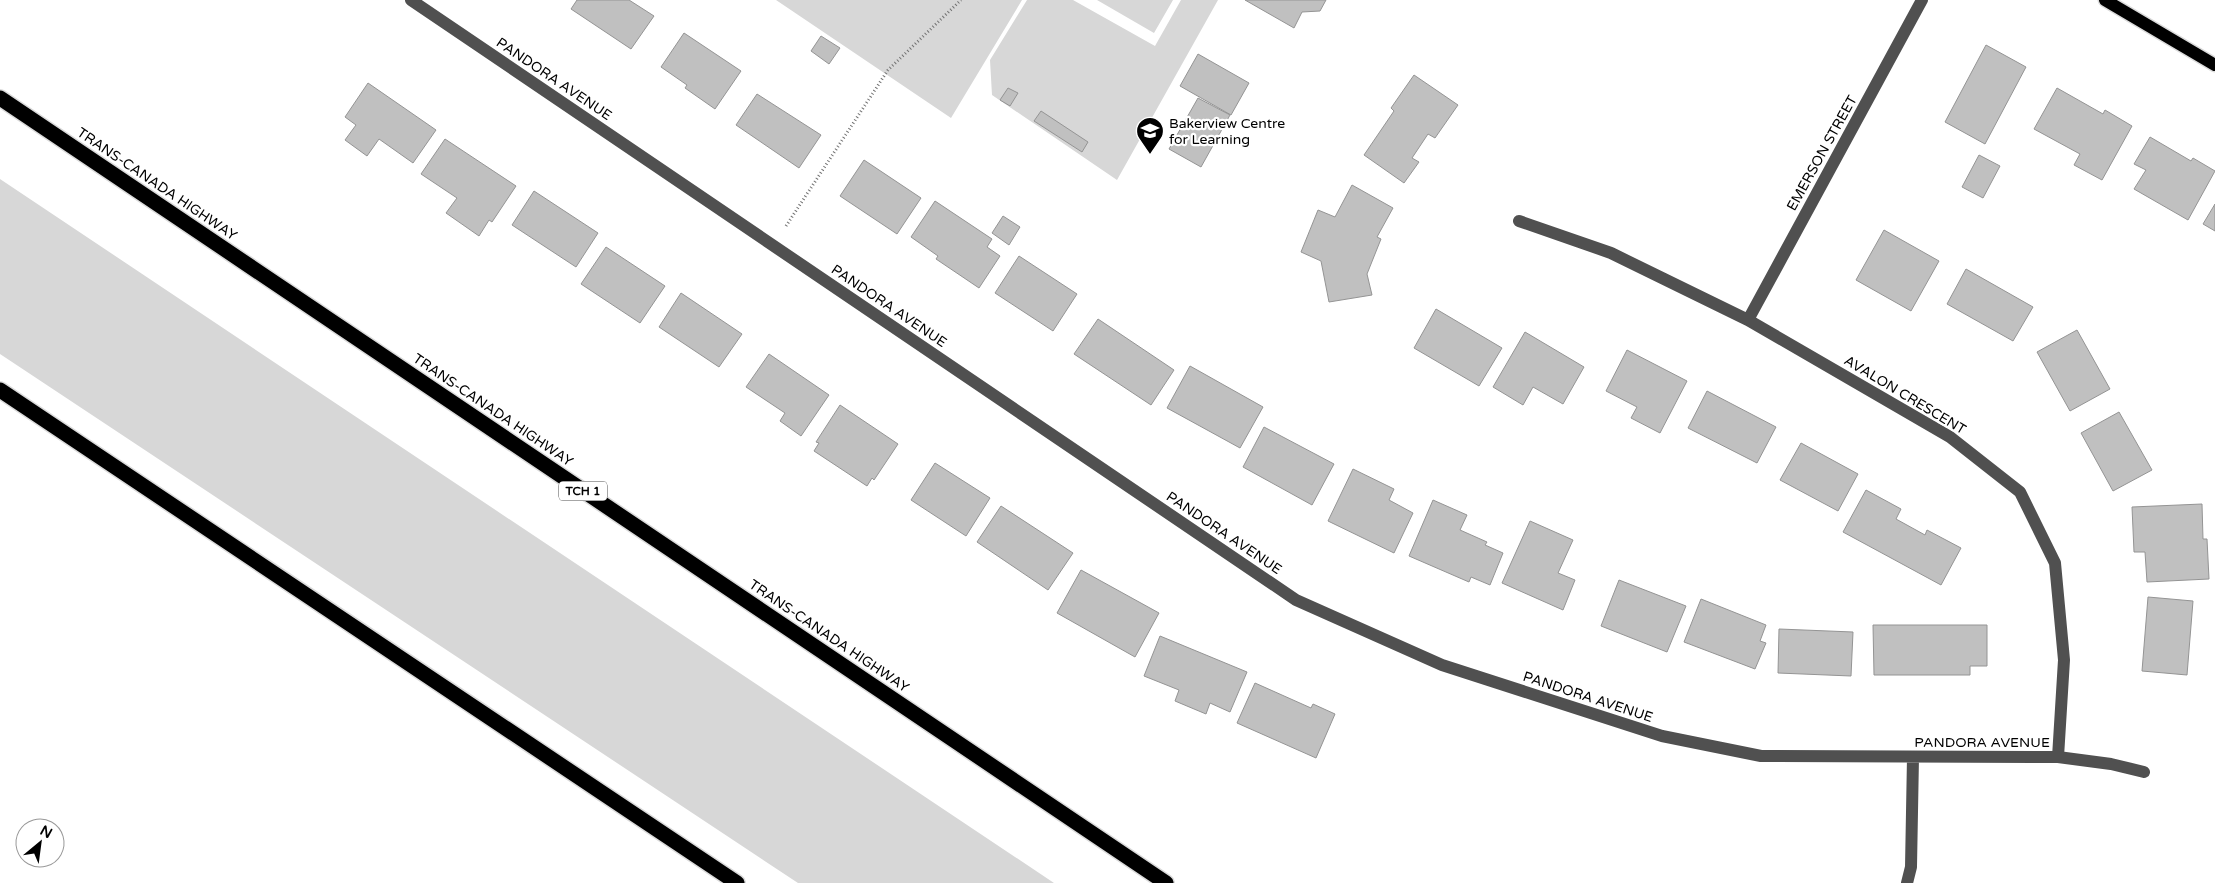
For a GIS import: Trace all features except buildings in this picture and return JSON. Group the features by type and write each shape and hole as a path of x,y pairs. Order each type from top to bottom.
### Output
{"highway":[{"name":"TRANS-CANADA HIGHWAY","path":"0,98 1166,883"},
{"path":"0,390 737,883"}],"main road":[{"path":"2105,0 2215,65"}],"street":[{"name":"PANDORA AVENUE","path":"411,0 1296,600 1442,666 1662,736 1761,756 2058,757 2112,764 2144,772"},
{"name":"EMERSON STREET","path":"1748,320 1922,0"},
{"name":"AVALON CRESCENT","path":"1519,221 1611,253 1748,320 1950,437 2020,492 2055,563 2064,660 2058,757"},
{"path":"1907,883 1911,867 1913,757"}],"path":[{"path":"773,246 888,70 961,0"}],"shaded area":[{"path":"776,0 1022,0 951,118"},
{"path":"1027,0 1073,0 1155,46 1181,0 1218,0 1117,180 992,95 990,60"},
{"path":"1097,0 1173,0 1154,33"},
{"path":"0,179 1054,883 798,883 0,354"}],"place":[{"name":"Bakerview Centre for Learning","path":"1150,155"}]}
